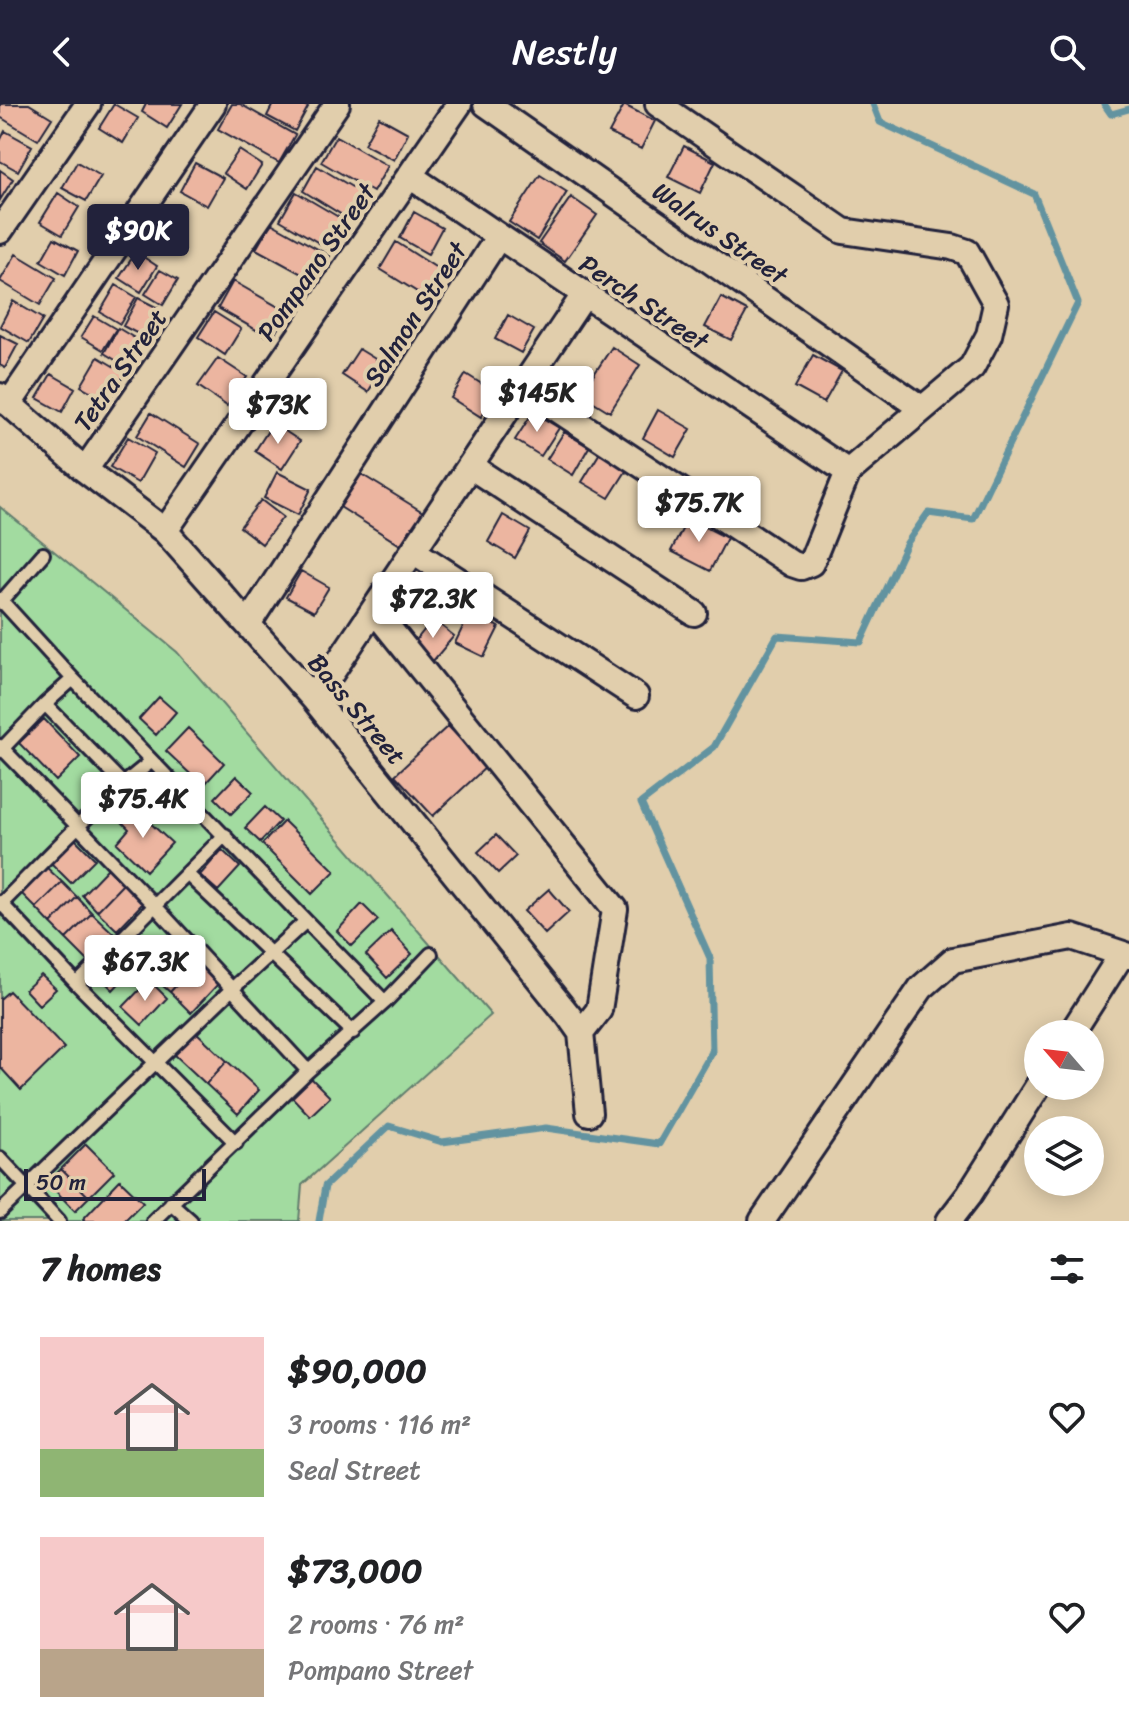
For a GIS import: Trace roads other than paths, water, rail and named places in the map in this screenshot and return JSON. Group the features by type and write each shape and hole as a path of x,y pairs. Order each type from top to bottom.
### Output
{"street":[{"path":"0,231 88,104"},
{"path":"5,400 213,104"},
{"name":"Tetra Street","path":"85,470 337,104"},
{"name":"Pompano Street","path":"165,531 459,104"},
{"name":"Walrus Street","path":"486,104 921,408"},
{"path":"522,386 801,567 811,563 848,472 972,367 989,335 996,304 967,252 952,247 843,231 688,112 658,104"},
{"name":"Perch Street","path":"410,176 848,472"},
{"name":"Salmon Street","path":"248,624 499,236"},
{"path":"314,699 584,295"},
{"name":"Bass Street","path":"5,400 85,470 165,531 314,699 581,1033"},
{"path":"470,466 694,613"},
{"path":"413,551 636,696"},
{"path":"374,610 615,909 599,1010 581,1033 589,1113"},
{"path":"762,1221 921,988 953,960 1072,937 1126,955 1081,1020"},
{"path":"949,1221 1029,1100"}],"lane":[{"path":"43,554 1,601 385,1002"},
{"path":"73,679 1,749 155,906 308,1071"},
{"path":"45,704 123,784"},
{"path":"152,761 77,826 1,903 155,1064 236,1143"},
{"path":"77,984 225,835"},
{"path":"188,875 353,1032"},
{"path":"0,1212 306,921"},
{"path":"153,1221 308,1071 385,1002 431,954"},
{"path":"0,1158 59,1221"},
{"path":"171,1203 191,1221"}],"waterway":[{"path":"319,1221 325,1186 389,1126 442,1142 546,1128 659,1144 712,1052 710,958 641,803 714,747 777,636 861,642 907,543 928,513 973,519 1078,303 1034,194 880,122 873,104"},
{"path":"1104,104 1111,114 1129,109"}]}
